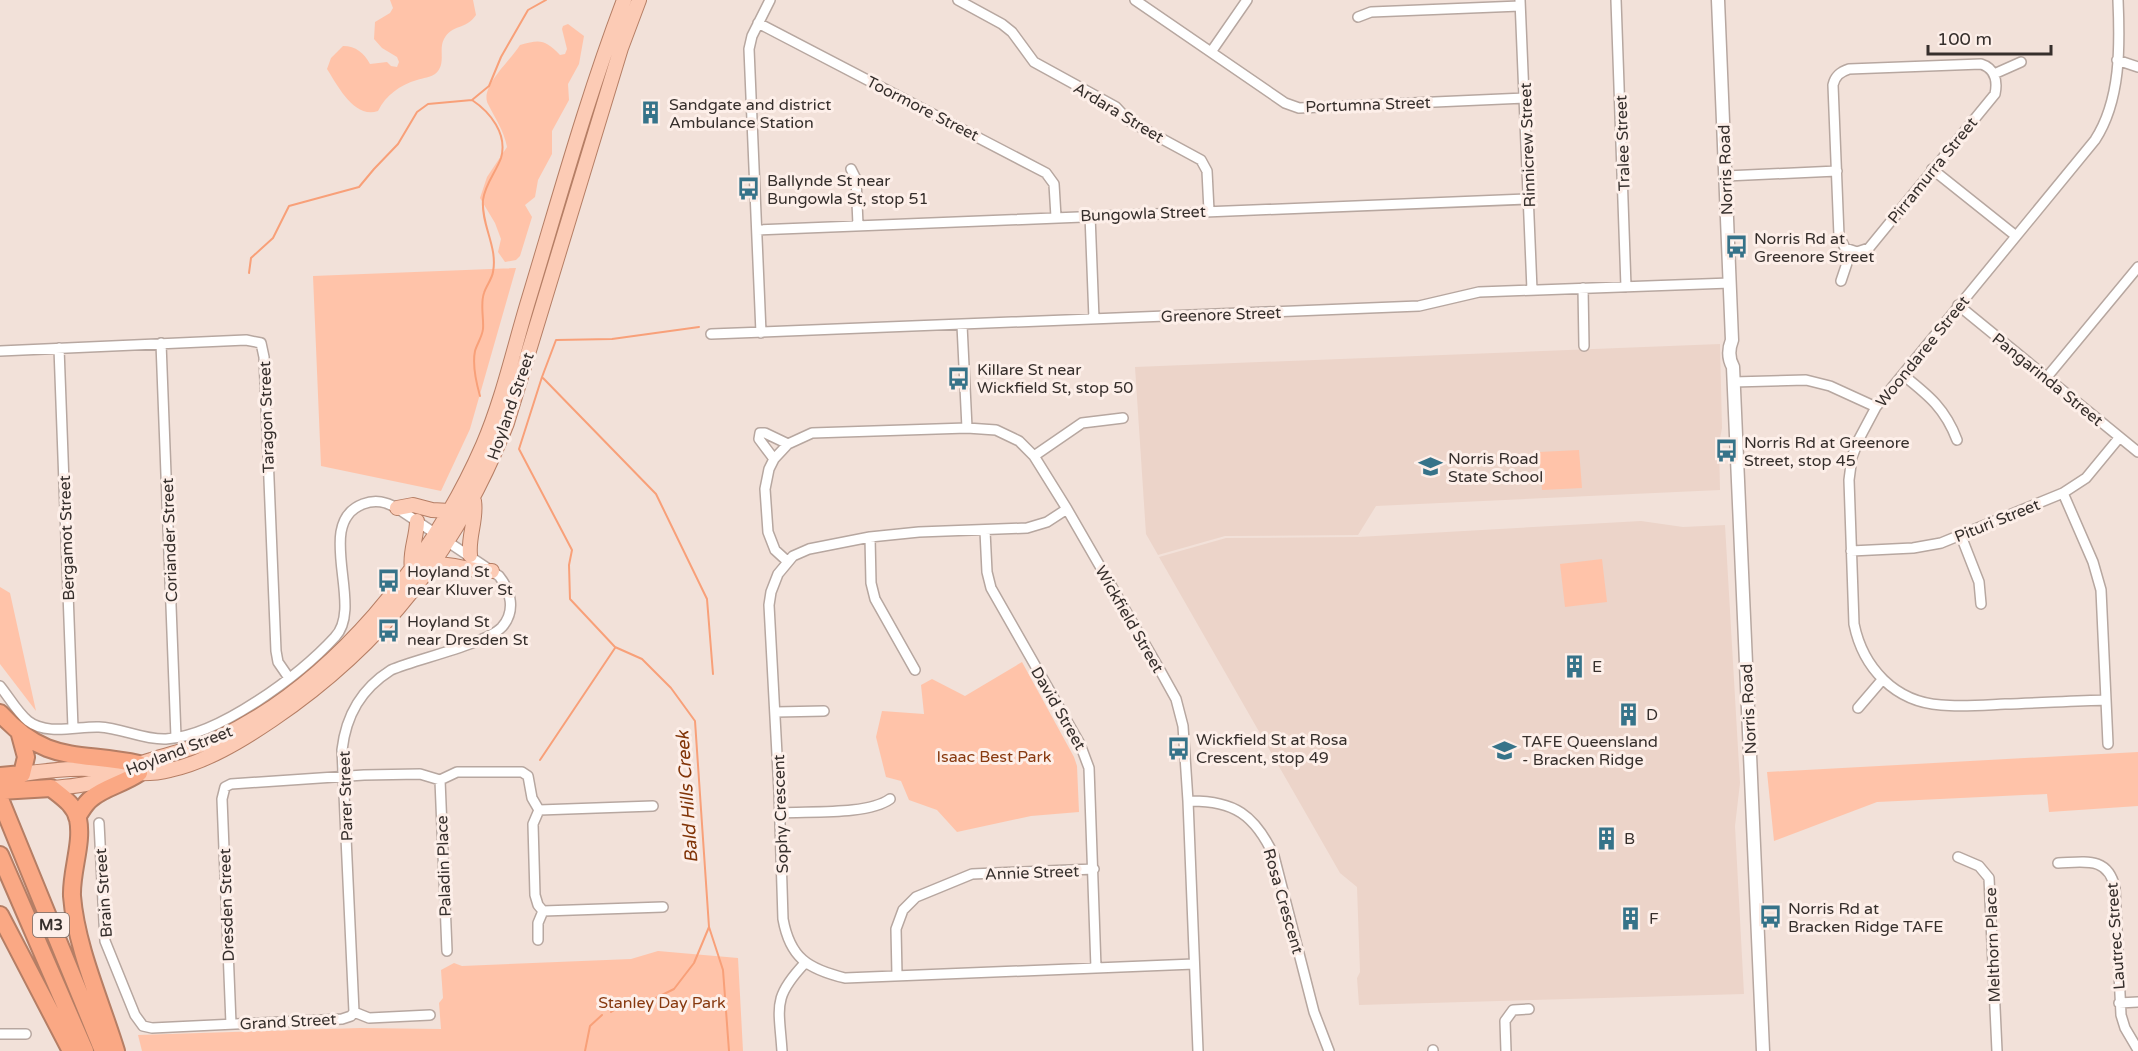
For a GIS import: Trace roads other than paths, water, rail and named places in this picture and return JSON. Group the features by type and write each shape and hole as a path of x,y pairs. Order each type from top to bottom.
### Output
{"highway":[{"path":"0,713 19,732 41,746 64,754 139,769"},
{"path":"19,732 26,757 10,781 51,788 71,805 77,816 78,842 72,880 74,911 82,946 116,1051"},
{"path":"77,816 87,802 97,794 126,782 139,769"},
{"name":"M3","path":"0,799 103,1051"},
{"name":"M3","path":"0,855 85,1051"},
{"path":"0,915 71,1051"}],"main road":[{"name":"Hoyland Street","path":"51,788 90,783 119,772 139,769 214,740 258,716 304,683 353,638 412,569 450,511 484,443 583,120 624,0"},
{"name":"Hoyland Street","path":"139,769 163,772 191,764 248,736 287,710 330,677 378,632 409,596 448,541 490,465 507,423 621,48 639,0"},
{"name":"Norris Road","path":"1719,0 1730,283 1731,340 1728,348 1729,361 1733,367 1763,1051"},
{"path":"470,555 469,543 475,511 473,499"},
{"path":"397,508 413,505 432,510 450,511"},
{"path":"412,569 410,560 417,521"},
{"path":"432,564 449,564 480,572 492,571"},
{"path":"10,781 78,769 119,772"}],"street":[{"path":"761,333 749,49 758,23 770,0"},
{"name":"Ardara Street","path":"958,0 1002,24 1012,33 1034,62 1116,107 1129,121 1201,160 1207,171 1209,211"},
{"name":"Portumna Street","path":"1136,0 1285,103 1299,108 1525,98"},
{"path":"1211,52 1246,0"},
{"name":"Tralee Street","path":"1616,0 1626,287"},
{"name":"Woondaree Street","path":"2106,700 1940,705 1910,698 1882,680 1868,661 1857,640 1854,624 1848,496 1852,458 1859,438 1876,407 2103,129 2112,102 2117,60 2118,0"},
{"path":"1358,17 1371,12 1520,3"},
{"name":"Rinnicrew Street","path":"1520,3 1532,290"},
{"name":"Toormore Street","path":"758,23 1046,172 1054,184 1056,217"},
{"path":"2117,60 2138,67"},
{"path":"1841,281 1851,251 1845,248 1839,236 1833,85 1835,71 1981,64 1994,74 2021,62"},
{"name":"Pirramurra Street","path":"1851,251 1857,252 1869,248 1995,93 1994,74"},
{"path":"851,169 856,179 858,225"},
{"path":"1932,169 2016,236"},
{"path":"1726,176 1837,171"},
{"name":"Bungowla Street","path":"758,230 1529,199"},
{"path":"1090,215 1094,319"},
{"path":"2047,377 2138,267"},
{"name":"Greenore Street","path":"711,334 1419,306 1479,292 1730,283"},
{"path":"1583,288 1584,346"},
{"name":"Pangarinda Street","path":"1958,305 2138,452"},
{"path":"962,325 967,428"},
{"name":"Taragon Street","path":"0,351 246,340 260,342 262,345 276,651 278,662 289,678"},
{"name":"Coriander Street","path":"161,343 176,738"},
{"name":"Bergamot Street","path":"59,348 73,728"},
{"path":"1903,375 1938,405 1952,427 1957,440"},
{"path":"1733,382 1806,380 1830,386 1876,407"},
{"path":"1034,456 1082,423 1123,418"},
{"name":"Wickfield Street","path":"787,561 776,549 768,532 765,489 769,469 774,459 788,444 812,433 967,428 996,430 1019,441 1034,456 1068,509 1176,699 1185,737 1198,1051"},
{"path":"774,459 759,439 760,433 765,433 788,444"},
{"name":"Pituri Street","path":"1851,551 1930,546 1960,536 2063,493 2086,478 2120,438"},
{"path":"2063,493 2092,562 2101,590 2108,744"},
{"path":"0,686 25,718 33,724 48,729 98,727 146,737 176,738 198,731 235,713 289,678 337,636 344,618 340,538 343,523 348,515 370,501 385,502 397,508"},
{"name":"Parer Street","path":"354,1012 342,750 345,730 352,710 370,685 385,674 402,665 486,637 502,627 510,610 510,597 504,583 492,571 397,508"},
{"path":"787,561 808,549 870,537 919,532 1027,528 1047,522 1068,509"},
{"name":"David Street","path":"985,531 987,572 991,588 1086,756 1089,768 1094,869 1096,968"},
{"path":"1960,536 1979,582 1981,604"},
{"path":"870,537 871,583 875,599 915,670"},
{"name":"Sophy Crescent","path":"787,561 776,579 769,605 776,712 783,919 786,935 805,963"},
{"path":"1858,708 1882,680"},
{"path":"776,712 824,711"},
{"path":"344,777 420,774 440,780 457,772 522,772 528,776 532,798 539,810"},
{"name":"Dresden Street","path":"231,1024 222,803 225,787 240,783 344,777"},
{"name":"Paladin Place","path":"440,780 447,951"},
{"path":"780,813 865,809 881,806 890,799"},
{"name":"Rosa Crescent","path":"1188,801 1217,802 1228,806 1247,817 1268,843 1274,856 1314,1012 1329,1051"},
{"path":"539,810 653,806"},
{"path":"539,810 533,824 535,895 543,911"},
{"name":"Brain Street","path":"99,823 105,941 135,1015 143,1026"},
{"name":"Melthorn Place","path":"1958,856 1979,866 1989,878 1997,1051"},
{"name":"Lautrec Street","path":"2058,863 2094,862 2109,872 2113,878 2119,1003 2125,1028 2138,1050"},
{"name":"Annie Street","path":"897,975 896,929 903,910 916,897 972,874 1094,869"},
{"path":"543,911 663,907"},
{"path":"538,940 538,923 543,911"},
{"path":"782,1051 779,1002 789,981 805,963 819,971 845,978 1194,964"},
{"path":"2119,1003 2138,1002"},
{"path":"1506,1051 1505,1021 1514,1010 1529,1009"},
{"name":"Grand Street","path":"143,1026 152,1028 342,1019 351,1016 354,1012 369,1018 430,1015"},
{"path":"0,1034 26,1034"}],"waterway":[{"name":"Bald Hills Creek","path":"480,396 474,357 483,329 483,297 494,263 492,245 484,218 483,200 503,149 496,124 472,100 489,86 501,57 528,10 546,0"},
{"path":"249,273 251,258 273,238 289,206 359,187 398,144 417,112 428,104 472,100"},
{"name":"Bald Hills Creek","path":"611,1012 631,1000 654,999 674,989 694,963 709,927 695,721 671,688 642,659 615,647 570,599 569,565 572,550 519,449 556,340 612,339 699,327"},
{"path":"543,378 656,494 707,599 713,674"},
{"path":"540,760 615,648"},
{"path":"709,927 723,970 729,1051"},
{"name":"Bald Hills Creek","path":"585,1051 590,1026 602,1015"}],"place":[{"name":"Sandgate and district Ambulance Station","path":"651,113"},
{"name":"Ballynde St near Bungowla St, stop 51","path":"749,189"},
{"name":"Norris Rd at Greenore Street","path":"1736,247"},
{"name":"Killare St near Wickfield St, stop 50","path":"959,378"},
{"name":"Norris Rd at Greenore Street, stop 45","path":"1726,451"},
{"name":"Norris Road State School","path":"1430,467"},
{"name":"Hoyland St near Kluver St","path":"389,580"},
{"name":"Hoyland St near Dresden St","path":"389,630"},
{"name":"E","path":"1574,666"},
{"name":"D","path":"1628,714"},
{"name":"Wickfield St at Rosa Crescent, stop 49","path":"1178,748"},
{"name":"TAFE Queensland - Bracken Ridge","path":"1504,750"},
{"name":"B","path":"1606,838"},
{"name":"Norris Rd at Bracken Ridge TAFE","path":"1770,917"},
{"name":"F","path":"1631,918"}],"park label":[{"name":"Isaac Best Park","path":"994,756"},
{"name":"Stanley Day Park","path":"662,1002"}]}
